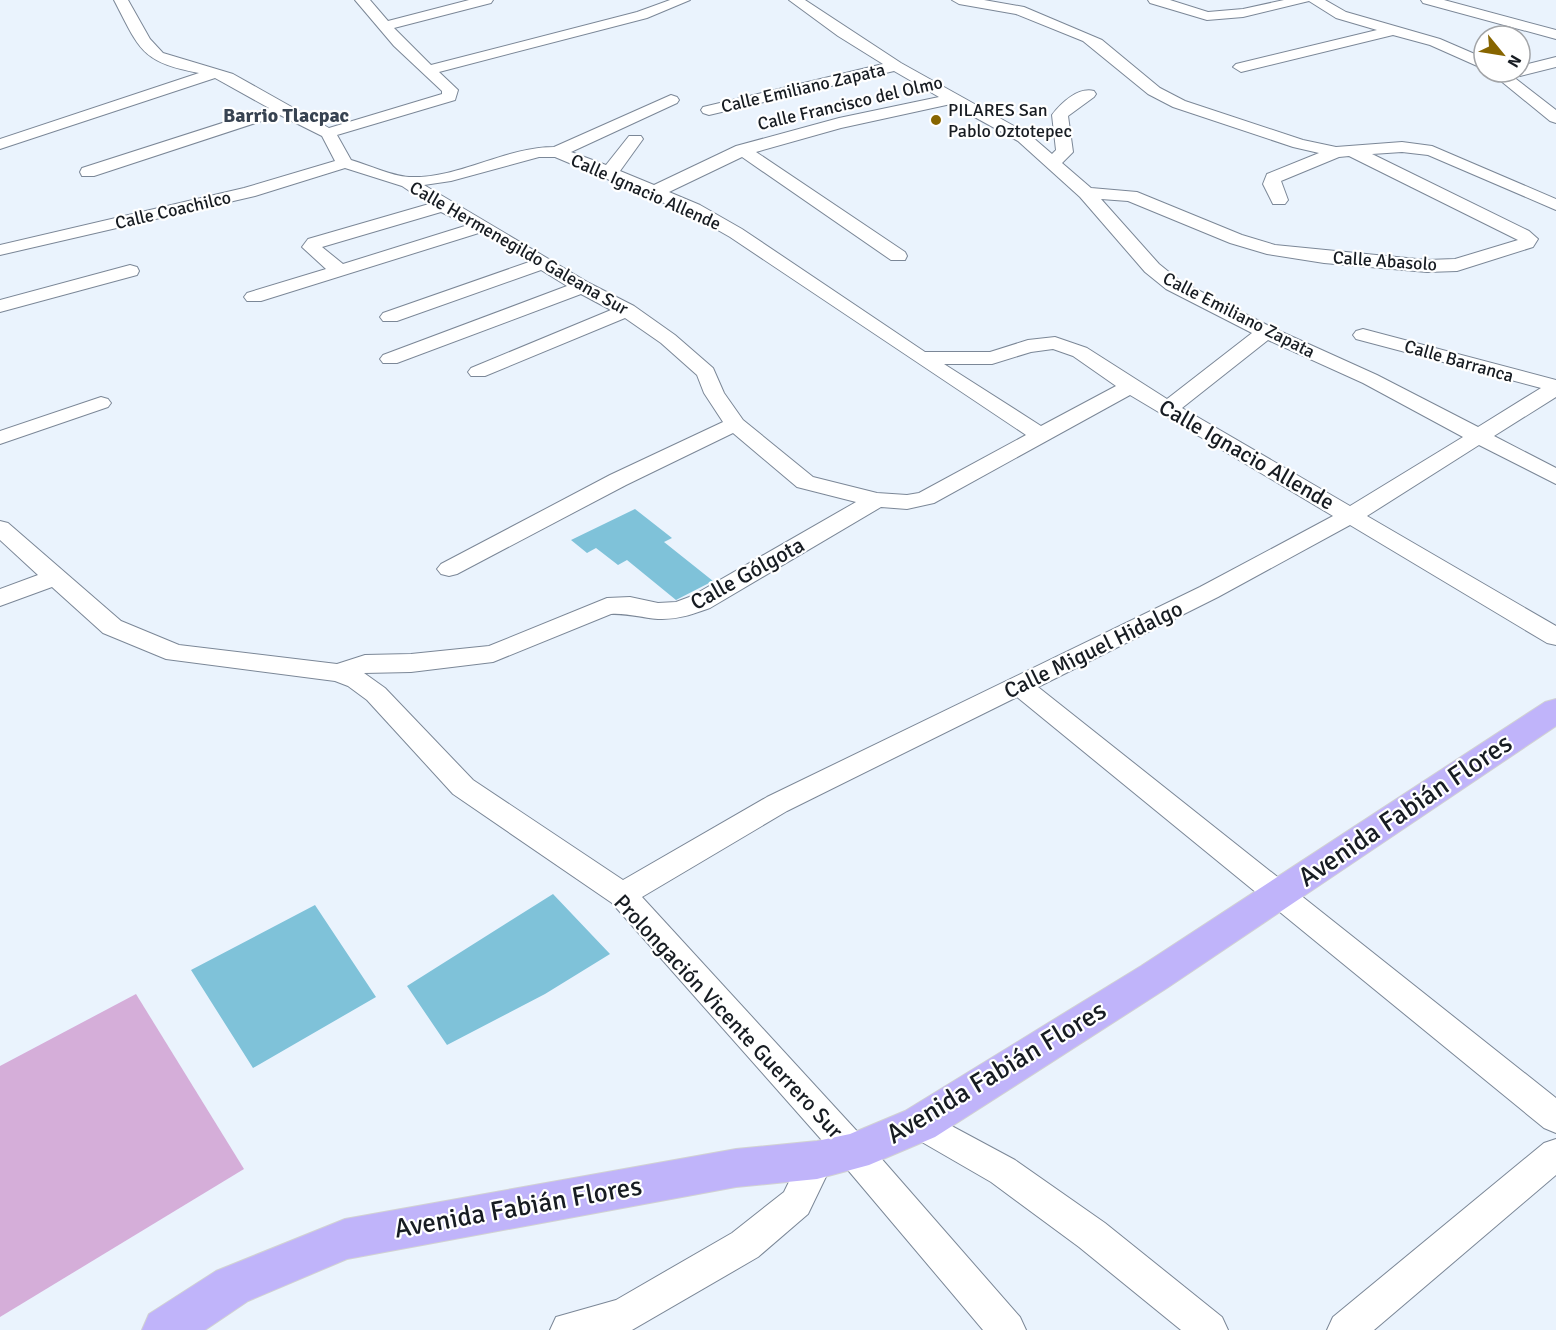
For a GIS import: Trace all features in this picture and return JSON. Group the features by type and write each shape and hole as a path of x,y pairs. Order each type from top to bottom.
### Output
{"main road":[{"name":"Avenida Fabián Flores","path":"165,1330 232,1286 345,1239 736,1168 835,1156 920,1124 1154,977 1556,710"}],"street":[{"path":"121,0 153,53 166,60 215,73 310,126 328,133 449,97 450,90 385,26 367,1"},
{"path":"385,26 486,0"},
{"path":"629,0 642,15"},
{"path":"429,70 642,15 683,0"},
{"name":"Calle Emiliano Zapata","path":"796,0 896,66 1024,138 1086,193 1152,268 1173,285 1266,332 1370,379 1556,477"},
{"name":"Calle Abasolo","path":"959,0 1019,10 1088,38 1098,43 1163,98 1299,144 1345,152 1402,147 1432,151 1556,205"},
{"path":"1155,0 1207,16 1243,12 1304,0"},
{"path":"1315,0 1341,15 1435,42 1472,59"},
{"path":"1428,0 1556,35"},
{"path":"1480,15 1491,3"},
{"path":"1241,67 1397,30"},
{"path":"1532,67 1556,62"},
{"name":"Calle Emiliano Zapata","path":"709,110 896,66"},
{"path":"0,144 215,73"},
{"path":"1521,84 1556,118"},
{"path":"1052,162 1065,152 1060,115 1071,104 1088,94"},
{"path":"1536,100 1556,95"},
{"name":"Calle Francisco del Olmo","path":"655,192 696,168 742,150 830,124 956,98"},
{"path":"557,152 671,100"},
{"path":"88,172 281,109"},
{"path":"328,133 345,163"},
{"path":"609,172 623,158 635,139"},
{"path":"742,150 898,256"},
{"name":"Calle Ignacio Allende","path":"408,182 451,176 538,152 557,152 609,172 694,209 736,234 1041,435"},
{"path":"1279,200 1272,184 1273,178 1345,152"},
{"name":"Calle Abasolo","path":"1086,193 1131,196 1236,239 1273,250 1324,257 1427,266 1457,265 1527,243 1529,239 1345,152"},
{"name":"Calle Hermenegildo Galeana Sur","path":"345,163 408,182 443,206 484,226 582,287 627,310 668,339 706,372 714,393 735,424 805,482 877,500"},
{"name":"Calle Coachilco","path":"0,250 249,192 345,163"},
{"path":"340,271 311,247 314,243 443,206"},
{"path":"254,297 484,226"},
{"path":"390,317 543,264"},
{"path":"0,306 130,271"},
{"path":"390,359 582,287"},
{"path":"478,372 627,310"},
{"path":"1168,408 1266,332"},
{"name":"Calle Barranca","path":"1363,335 1556,387"},
{"name":"Calle Ignacio Allende","path":"921,358 992,358 1028,346 1055,343 1080,352 1130,386 1556,637"},
{"path":"877,500 908,502 926,498 1130,386"},
{"name":"Calle Miguel Hidalgo","path":"622,895 777,804 1209,592 1352,515 1482,436 1556,387"},
{"path":"0,438 101,403"},
{"path":"449,569 618,480 735,424"},
{"name":"Calle Gólgota","path":"338,673 365,664 411,663 493,654 607,606 630,605 658,611 679,610 701,602 877,500"},
{"name":"Prolongación Vicente Guerrero Sur","path":"0,528 112,627 175,653 338,673 357,680 376,694 463,787 622,895 835,1156 1007,1330"},
{"path":"0,598 56,577"},
{"path":"1020,686 1556,1118"},
{"path":"920,1124 1003,1171 1092,1235 1209,1330"},
{"path":"1346,1330 1556,1154"},
{"path":"568,1330 622,1316 745,1245 796,1203 835,1156"}],"shaded area":[{"path":"136,994 244,1169 0,1317 0,1066"}],"building":[{"path":"635,509 672,538 664,542 713,581 676,600 627,560 618,565 596,548 587,553 571,540"},
{"path":"553,894 610,954 545,994 447,1045 407,986"},
{"path":"315,905 376,997 253,1068 191,970"}],"place":[{"name":"PILARES San Pablo Oztotepec","path":"936,120"}],"district":[{"name":"Barrio Tlacpac","path":"286,115"}]}
